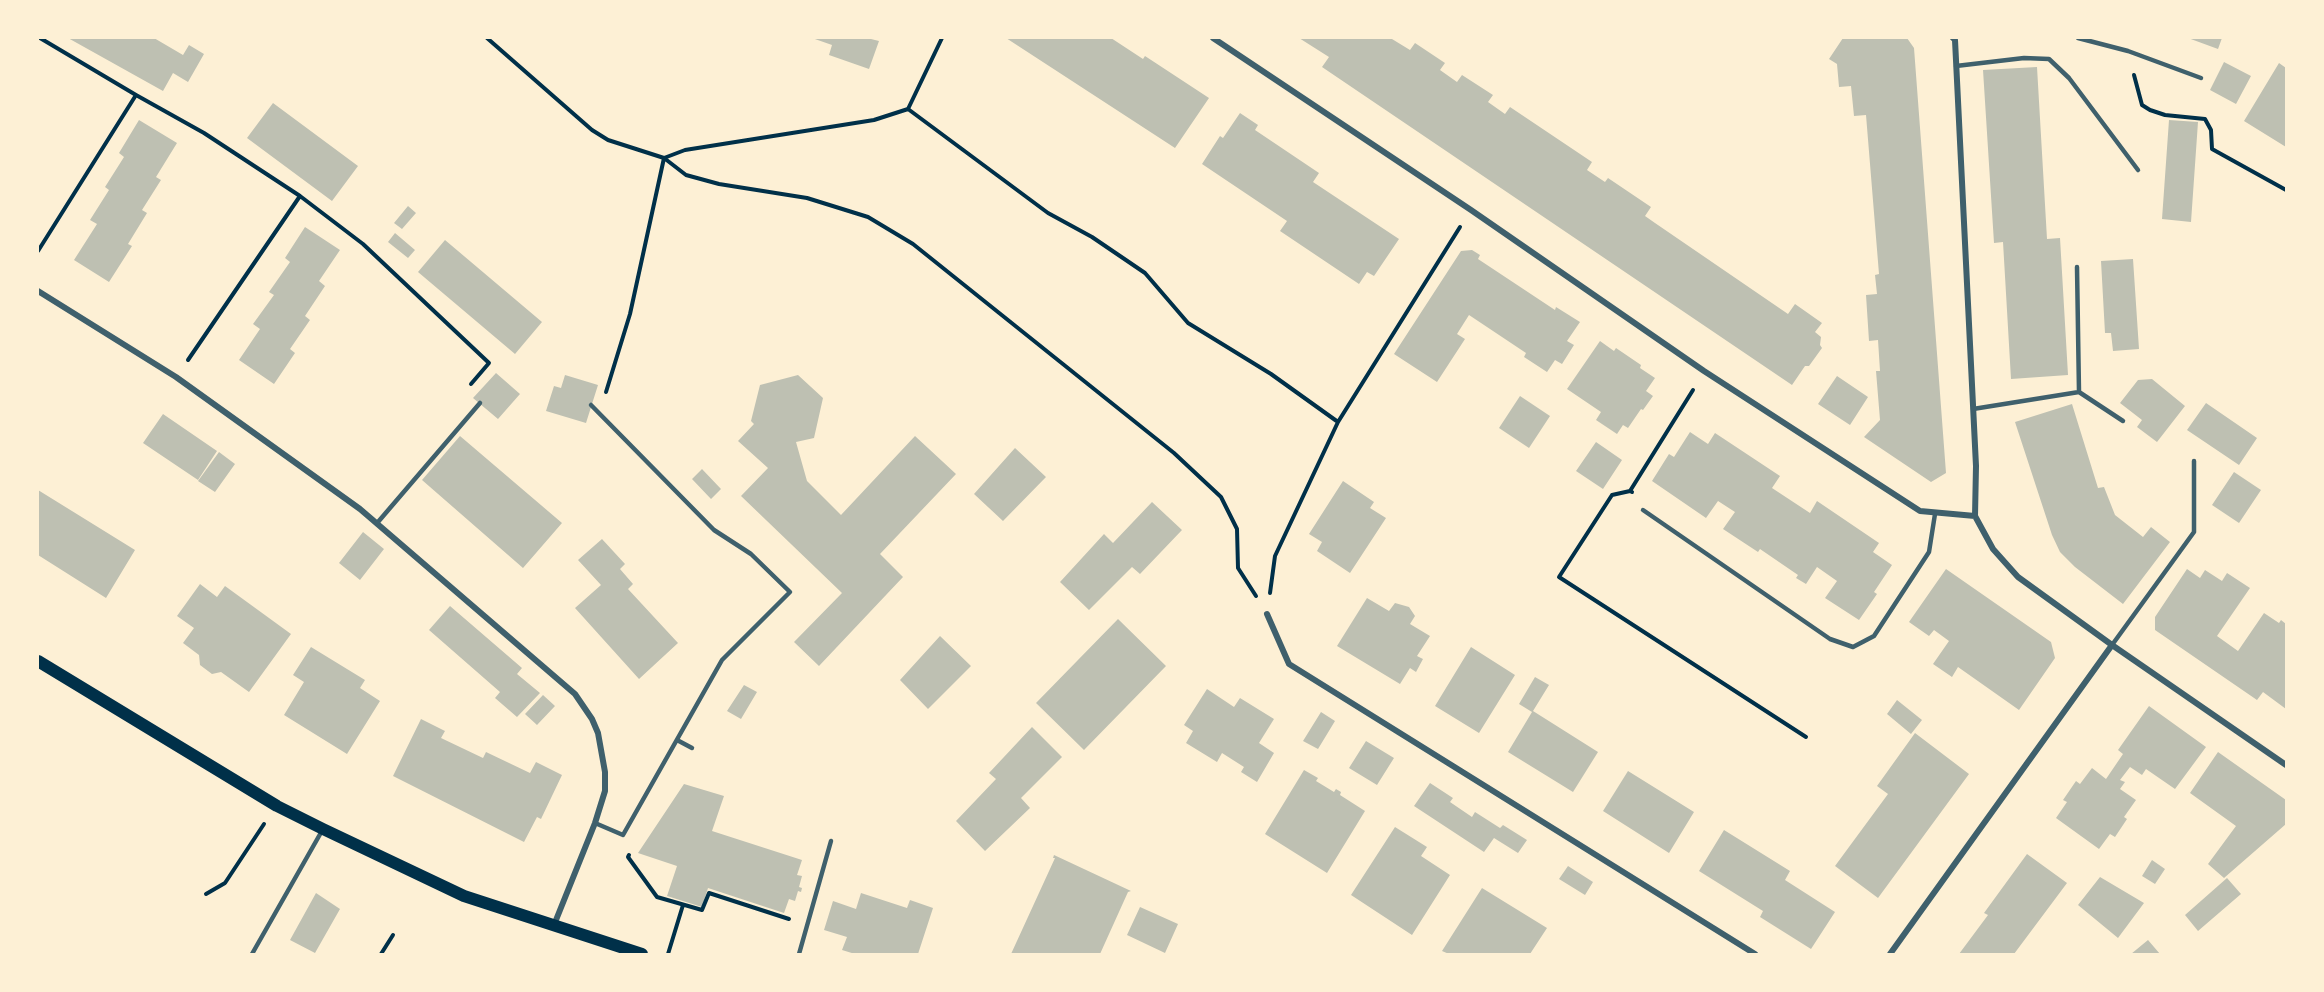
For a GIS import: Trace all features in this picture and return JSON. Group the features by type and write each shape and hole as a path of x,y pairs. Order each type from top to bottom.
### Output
{"main road":[{"path":"38,661 277,806 323,829 464,896 642,954"}],"street":[{"path":"1213,38 1471,210 1704,371 1920,511 1975,516"},
{"path":"1955,38 1976,466 1975,516 1993,549 2018,577 2286,765"},
{"path":"38,291 176,377 378,522 575,694 592,719 602,752 605,791 595,823 554,926"},
{"path":"1267,614 1289,664 1755,954"},
{"path":"1890,954 2112,645"}],"lane":[{"path":"2078,38 2128,51 2201,78"},
{"path":"1956,66 2024,58 2049,59 2069,78 2138,170"},
{"path":"2077,267 2079,392"},
{"path":"1973,409 2079,392 2123,421"},
{"path":"378,522 480,403"},
{"path":"591,405 714,530 751,554 790,592 722,660 623,835 595,823"},
{"path":"2112,645 2194,532 2194,461"},
{"path":"1643,510 1830,639 1853,647 1874,636 1929,552 1935,514"},
{"path":"677,740 692,748"},
{"path":"252,954 323,829"},
{"path":"799,954 831,841"}],"path":[{"path":"40,38 204,133 300,196 363,244 489,363"},
{"path":"487,38 592,130 608,140 664,158 686,175 719,184 807,198 868,217 913,244 1174,453 1221,497 1237,529 1238,568 1267,614"},
{"path":"664,158 685,150 874,120 908,109 942,38"},
{"path":"2128,51 2142,105 2165,115 2205,119 2211,130 2212,149 2286,190"},
{"path":"38,251 136,95"},
{"path":"908,109 1048,213 1092,237 1145,273 1188,323 1271,374 1338,422"},
{"path":"622,436 603,401 630,314 664,158"},
{"path":"199,344 300,196"},
{"path":"1267,614 1275,556 1338,422 1471,210"},
{"path":"1630,491 1704,371"},
{"path":"1643,510 1644,500 1630,491 1612,495 1559,578 1806,737"},
{"path":"206,894 225,883 277,806"},
{"path":"634,847 628,857 657,897 702,910 709,893 786,918"},
{"path":"668,954 683,905"},
{"path":"381,954 393,935"}],"building":[{"path":"68,38 154,38 183,55 189,45 204,54 188,82 173,73 163,91"},
{"path":"812,38 867,38 879,41 869,69 829,55 832,45"},
{"path":"1006,38 1111,38 1143,59 1145,56 1209,98 1175,148"},
{"path":"1299,38 1393,38 1410,50 1415,43 1445,63 1440,70 1457,82 1462,75 1493,95 1488,102 1505,114 1510,107 1592,162 1587,170 1605,182 1608,178 1651,207 1645,216 1655,223 1788,314 1795,304 1822,323 1815,332 1821,337 1822,348 1809,366 1805,366 1792,385 1322,67 1329,57"},
{"path":"1843,38 1907,38 1914,48 1946,473 1931,482 1864,437 1880,420 1876,371 1880,371 1878,340 1869,341 1866,295 1877,294 1875,275 1879,274 1866,115 1854,116 1851,86 1839,87 1837,64 1829,59"},
{"path":"2188,38 2222,38 2218,49"},
{"path":"2224,62 2251,76 2236,104 2210,90"},
{"path":"2279,63 2286,68 2286,147 2244,121"},
{"path":"2037,67 2047,239 2060,238 2068,375 2011,379 2003,242 1994,243 1983,70"},
{"path":"273,103 358,166 332,201 247,138"},
{"path":"1240,113 1258,125 1255,130 1319,173 1313,182 1399,239 1374,276 1367,272 1359,284 1280,231 1287,221 1202,164 1220,136 1223,138"},
{"path":"139,120 177,143 156,177 161,180 142,210 147,213 128,244 132,246 109,282 74,260 97,224 90,220 109,190 105,187 124,157 119,153"},
{"path":"2169,120 2198,122 2191,222 2162,219"},
{"path":"408,206 416,213 402,229 394,223"},
{"path":"305,227 340,250 319,281 325,286 305,316 310,320 290,349 295,353 274,384 239,360 260,329 253,324 274,295 269,292 290,262 285,258"},
{"path":"395,233 415,250 408,258 388,242"},
{"path":"445,240 542,322 515,354 418,272"},
{"path":"1472,250 1480,255 1478,259 1555,310 1556,307 1580,322 1567,341 1574,345 1562,364 1555,360 1547,372 1524,357 1526,353 1469,315 1457,334 1465,339 1437,382 1394,354 1461,251"},
{"path":"2133,259 2139,349 2113,351 2111,333 2105,333 2101,261"},
{"path":"1600,341 1614,351 1616,348 1655,378 1646,391 1653,396 1628,428 1623,425 1617,434 1596,420 1601,412 1567,389"},
{"path":"496,373 520,394 498,419 473,398"},
{"path":"565,375 598,385 586,423 546,411 554,386 561,388"},
{"path":"798,375 823,398 814,438 796,442 807,481 841,515 915,436 956,474 880,554 903,577 819,666 794,642 842,593 741,496 768,468 738,441 754,424 751,421 760,385"},
{"path":"1837,376 1868,397 1850,425 1818,404"},
{"path":"2152,379 2185,406 2157,442 2137,427 2142,420 2120,403 2138,380"},
{"path":"1520,396 1550,416 1529,448 1499,428"},
{"path":"2206,403 2257,438 2239,465 2187,430"},
{"path":"2072,404 2098,488 2104,487 2115,515 2143,537 2151,527 2170,542 2123,604 2075,567 2060,552 2052,535 2015,422"},
{"path":"163,414 217,451 198,480 143,443"},
{"path":"1690,432 1708,444 1715,433 1780,476 1772,488 1810,513 1817,501 1879,543 1873,552 1892,565 1874,592 1877,594 1859,620 1825,598 1837,581 1817,567 1806,584 1796,578 1798,575 1760,549 1758,552 1723,529 1735,512 1718,501 1706,518 1652,481 1669,454 1674,457"},
{"path":"460,436 562,523 523,568 422,480"},
{"path":"1596,442 1622,460 1603,489 1576,471"},
{"path":"1015,448 1046,477 1003,521 974,494"},
{"path":"219,452 235,464 215,492 198,481"},
{"path":"702,469 721,489 711,499 692,479"},
{"path":"2234,472 2261,490 2239,523 2212,505"},
{"path":"1343,481 1374,502 1370,508 1386,518 1350,573 1317,551 1322,542 1309,534"},
{"path":"38,490 135,550 106,598 38,555"},
{"path":"1152,502 1182,530 1140,574 1132,567 1089,610 1060,582 1104,534 1113,543"},
{"path":"363,532 384,549 360,580 339,563"},
{"path":"602,539 625,564 620,569 633,584 628,589 678,643 639,679 575,608 601,585 578,560"},
{"path":"1946,569 2051,642 2055,658 2019,710 1958,667 1952,677 1933,664 1949,641 1934,630 1929,636 1909,622"},
{"path":"2187,569 2200,578 2205,570 2222,581 2227,573 2250,588 2217,636 2238,651 2264,613 2279,623 2281,620 2286,624 2286,709 2263,692 2257,700 2155,630 2155,617"},
{"path":"200,584 217,597 225,586 291,634 249,692 221,672 212,674 200,665 199,655 183,643 194,628 177,616"},
{"path":"1367,598 1389,611 1395,603 1409,607 1415,616 1410,624 1430,636 1417,656 1423,659 1416,672 1410,668 1400,684 1337,646"},
{"path":"450,606 522,668 517,674 540,693 517,717 495,698 500,692 429,630"},
{"path":"1118,619 1166,666 1084,750 1036,703"},
{"path":"940,636 971,666 928,709 900,680"},
{"path":"311,647 365,680 360,688 380,701 347,754 284,715 304,682 293,675"},
{"path":"1471,647 1515,675 1479,733 1435,706"},
{"path":"1535,677 1549,685 1533,711 1598,752 1573,792 1508,752 1532,712 1519,704"},
{"path":"744,685 757,692 741,719 727,711"},
{"path":"1207,689 1234,707 1240,698 1274,719 1259,743 1274,753 1257,782 1241,772 1244,767 1222,753 1217,762 1186,743 1193,731 1184,725"},
{"path":"543,695 555,706 537,725 525,714"},
{"path":"1897,700 1922,720 1911,734 1887,714"},
{"path":"2149,706 2206,747 2175,789 2146,769 2142,775 2130,767 2120,780 2125,782 2120,789 2136,800 2124,817 2127,819 2115,837 2110,834 2099,849 2056,818 2067,802 2063,800 2076,781 2080,784 2092,768 2106,779 2123,754 2118,750"},
{"path":"1321,712 1335,721 1318,749 1303,741"},
{"path":"421,719 445,731 441,738 483,758 486,752 530,773 536,762 562,775 541,819 537,817 524,842 393,776"},
{"path":"1032,727 1062,757 1021,798 1030,808 985,851 956,821 996,779 989,773"},
{"path":"1915,733 1969,774 1878,898 1835,866 1888,794 1877,786"},
{"path":"1366,741 1394,758 1377,785 1349,768"},
{"path":"2218,752 2286,800 2286,824 2224,878 2208,864 2236,826 2190,793"},
{"path":"1304,770 1318,778 1316,781 1334,792 1336,789 1341,792 1340,795 1365,811 1327,873 1265,834"},
{"path":"1628,771 1694,812 1669,853 1603,811"},
{"path":"1430,783 1453,798 1450,802 1472,817 1475,812 1500,828 1503,825 1527,840 1518,853 1494,838 1484,852 1414,806"},
{"path":"684,784 724,796 712,831 802,860 797,875 802,876 799,887 802,888 801,892 798,891 795,901 789,899 784,913 708,888 702,907 667,896 677,866 638,853"},
{"path":"1395,827 1427,847 1421,856 1450,875 1412,935 1351,895"},
{"path":"1724,830 1790,871 1785,880 1835,912 1811,949 1760,917 1763,911 1699,871"},
{"path":"2027,854 2067,883 2014,954 1959,954 1988,915 1984,913"},
{"path":"1054,855 1131,891 1128,892 1100,954 1011,954 1055,858 1053,858"},
{"path":"2152,860 2165,869 2155,884 2142,876"},
{"path":"1568,866 1593,882 1585,895 1559,879"},
{"path":"2100,877 2144,903 2118,938 2078,905"},
{"path":"2227,878 2241,894 2198,931 2185,915"},
{"path":"1482,888 1547,928 1530,954 1449,954 1442,951"},
{"path":"316,893 340,909 315,953 290,940"},
{"path":"861,893 907,908 910,900 933,908 918,954 855,954 842,950 847,937 824,930 833,901 856,909"},
{"path":"1140,907 1178,924 1165,953 1127,935"},
{"path":"2148,940 2160,954 2131,954"}]}
